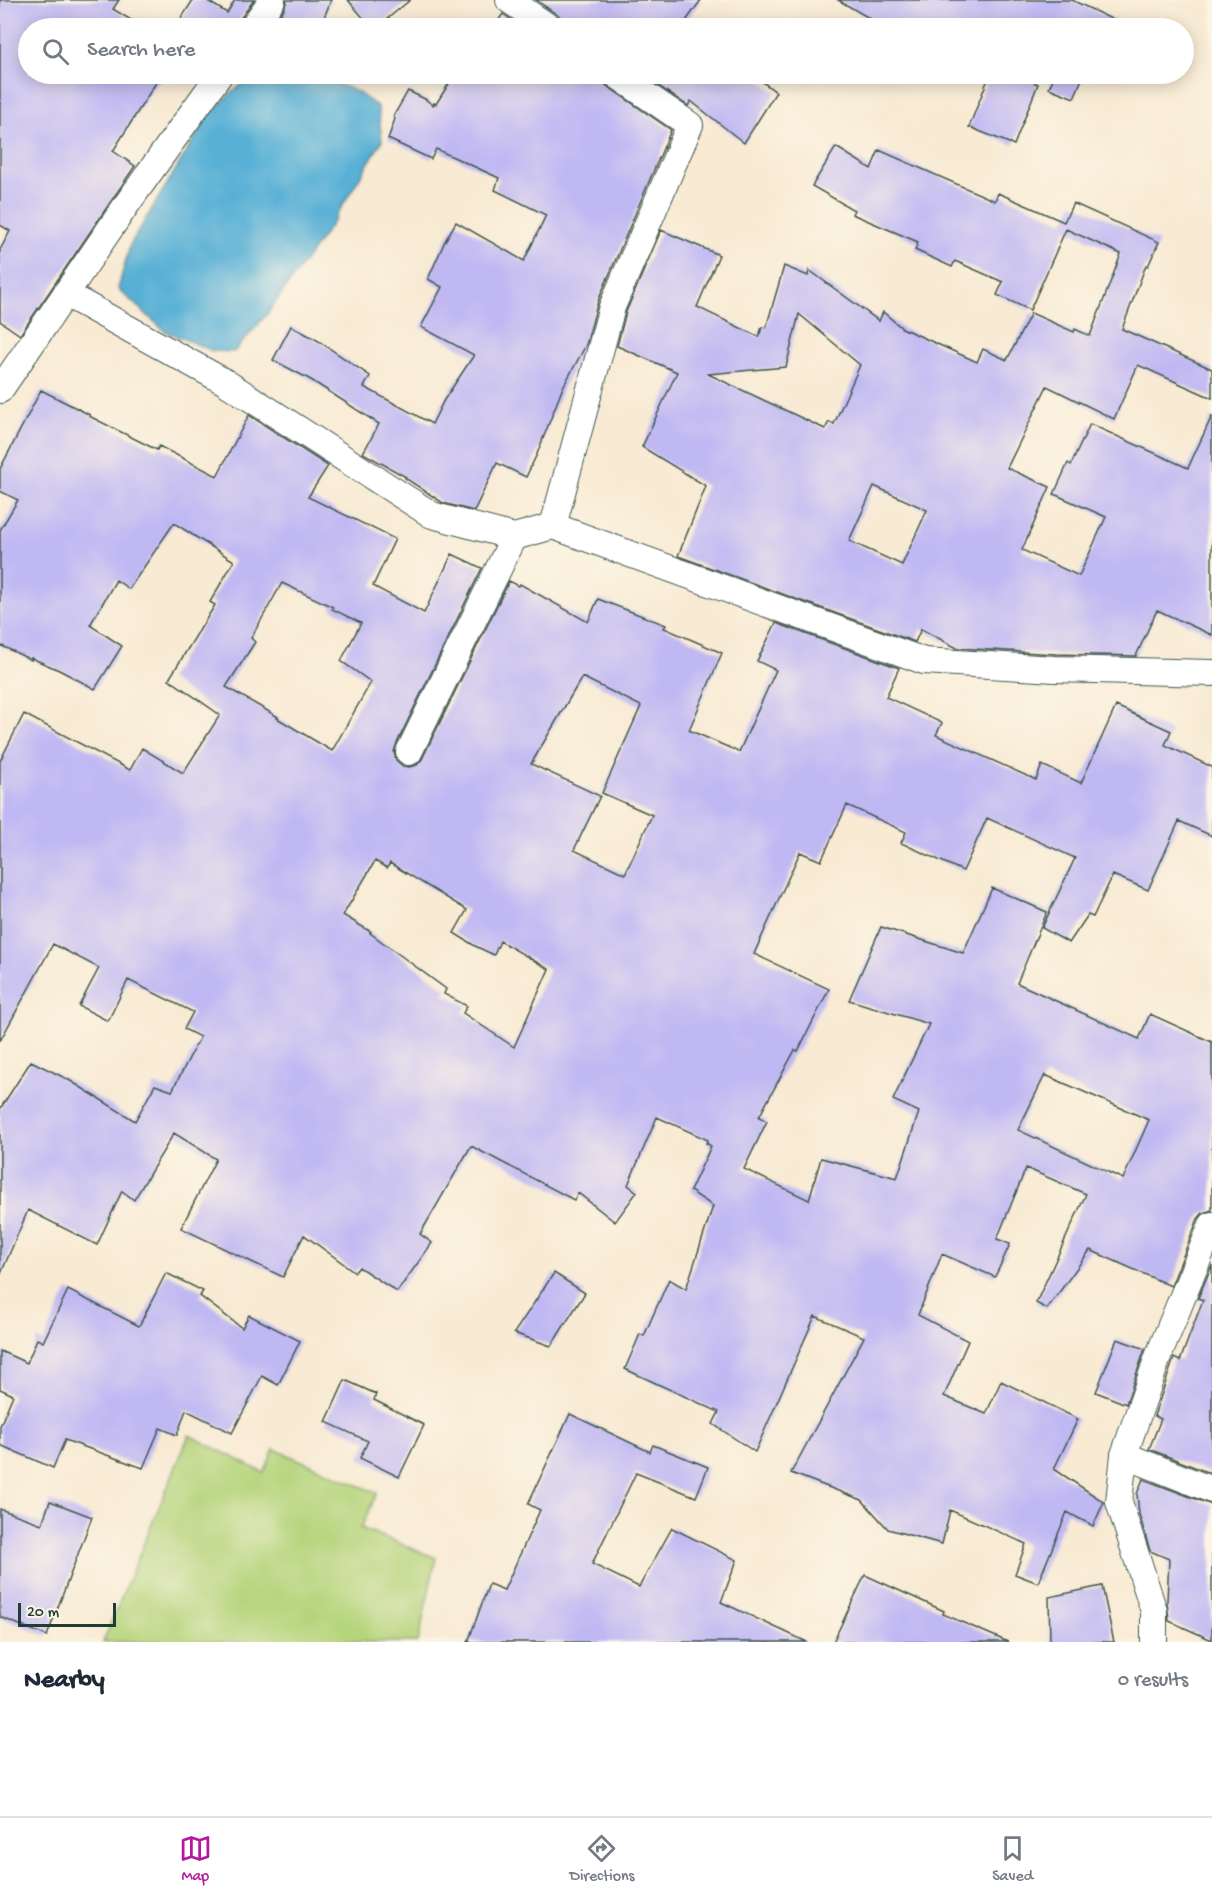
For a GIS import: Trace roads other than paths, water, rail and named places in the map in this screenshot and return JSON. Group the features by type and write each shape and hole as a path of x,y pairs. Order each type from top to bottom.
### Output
{"street":[{"path":"259,18 272,0"},
{"path":"509,0 535,18"},
{"path":"0,390 129,201 213,84"},
{"path":"553,526 612,308 690,125 630,84"},
{"path":"66,294 225,382 432,515 514,537 553,526 924,661 1055,669 1212,673"},
{"path":"409,752 514,537"},
{"path":"1154,1642 1154,1611 1119,1502 1124,1455 1158,1357 1212,1225"},
{"path":"1124,1455 1212,1490"}],"water":[{"path":"242,84 338,84 357,92 378,107 382,141 330,226 267,314 234,352 213,351 165,331 118,289 130,245 207,118"}]}
